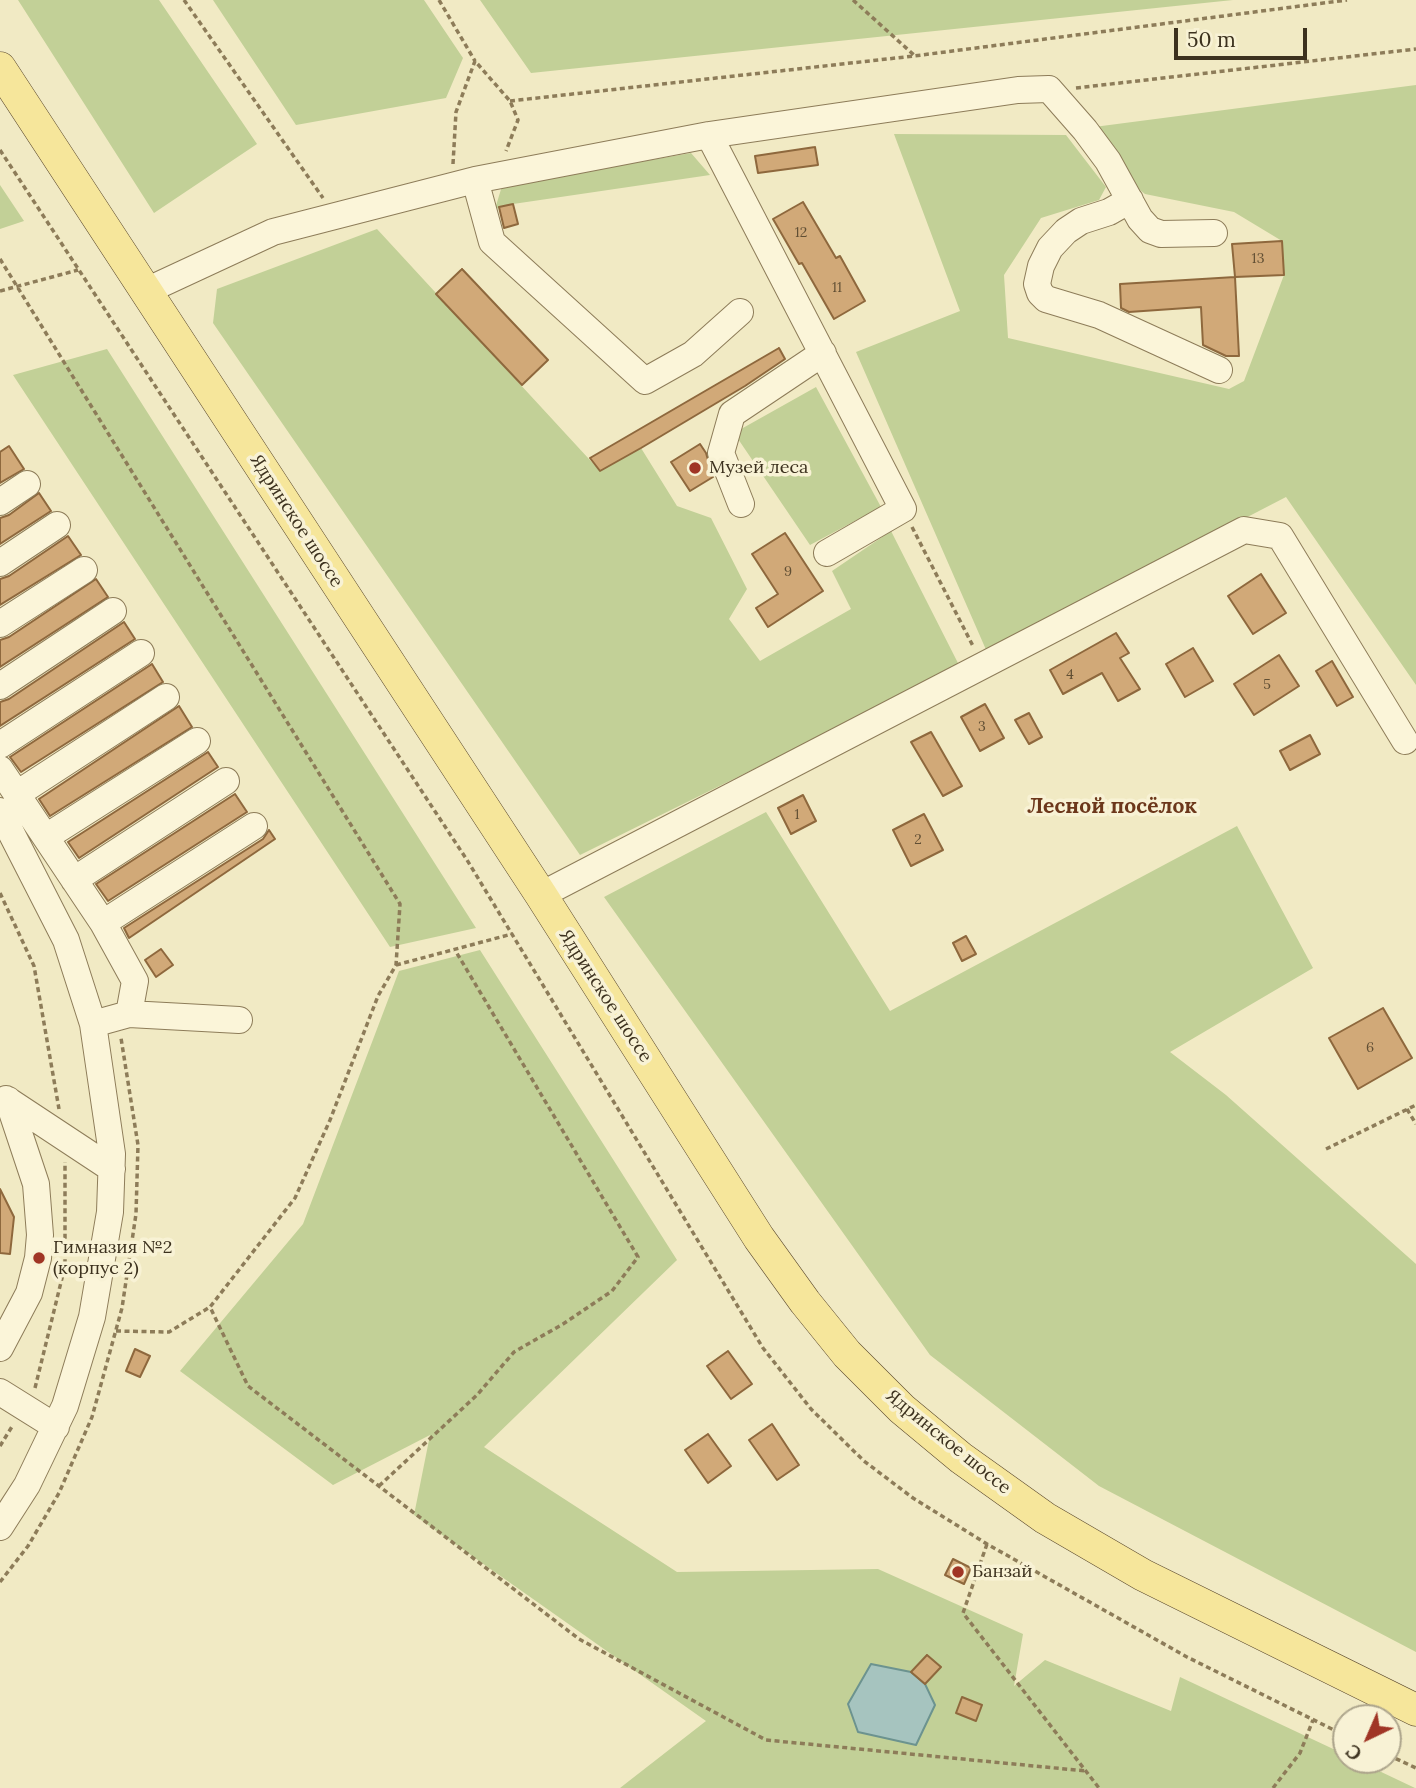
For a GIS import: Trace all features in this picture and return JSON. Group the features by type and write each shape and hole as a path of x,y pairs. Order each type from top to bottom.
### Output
{"main road":[{"name":"Ядринское шоссе","path":"0,68 541,895 759,1238 847,1354 902,1409 961,1458 1045,1518 1143,1575 1416,1710"}],"street":[{"path":"146,291 273,232 474,181 709,135 1018,90 1049,89 1108,161 1140,219 1150,230 1161,234 1214,233"},
{"path":"709,135 903,509 827,553"},
{"path":"474,181 492,243 645,381 693,354 740,312"},
{"path":"1130,200 1109,212 1081,221 1066,231 1050,248 1041,265 1037,284 1040,293 1046,299 1099,316 1219,370"},
{"path":"741,504 721,453 732,414 823,353"},
{"path":"0,502 27,484"},
{"path":"0,563 57,525"},
{"path":"541,895 1244,530 1280,536 1405,741"},
{"path":"0,624 84,570"},
{"path":"0,686 113,611"},
{"path":"0,745 141,653"},
{"path":"8,802 166,697"},
{"path":"46,837 197,741"},
{"path":"0,769 8,802 66,940 93,1024 112,1154 110,1212 92,1317 56,1427 27,1485 0,1527"},
{"path":"75,880 226,781"},
{"path":"8,802 46,837 103,923 135,981 129,1014"},
{"path":"103,923 254,826"},
{"path":"93,1024 129,1014 239,1020"},
{"path":"4,1097 112,1169"},
{"path":"0,1348 29,1293 38,1258 40,1235 36,1184 4,1097"},
{"path":"0,1392 56,1427"},
{"path":"1353,1680 1416,1717"}],"path":[{"path":"184,0 337,217"},
{"path":"439,0 475,61 510,101 518,120 474,181"},
{"path":"853,0 914,55"},
{"path":"510,101 914,55 1347,0"},
{"path":"1049,89 1416,49"},
{"path":"474,181 456,112 475,61"},
{"path":"0,258 400,904 396,965 378,996 330,1120 295,1198 210,1307 169,1332 116,1331"},
{"path":"0,291 78,270"},
{"path":"903,509 983,665"},
{"path":"396,965 512,934"},
{"path":"379,1486 477,1395 514,1352 563,1324 612,1291 638,1257 455,950"},
{"path":"1326,1149 1416,1105"},
{"path":"1407,1109 1416,1124"},
{"path":"210,1307 248,1386 579,1639 766,1740 1086,1771"},
{"path":"987,1544 963,1612 1099,1788"},
{"path":"1273,1788 1300,1753 1313,1720"}],"green space":[{"path":"18,0 159,0 257,144 154,213"},
{"path":"213,0 424,0 463,58 446,98 296,125"},
{"path":"480,0 1233,0 531,73"},
{"path":"1416,85 1416,685 1286,497 987,652 856,352 960,311 894,134 1066,135 1106,187 1099,200 1041,218 1004,275 1008,338 1229,389 1244,381 1284,275 1282,241 1234,212 1145,194 1119,174 1094,127"},
{"path":"691,153 710,175 513,204 495,209 502,186"},
{"path":"0,185 24,221 0,229"},
{"path":"377,229 600,471 641,448 677,506 711,518 747,589 729,619 760,661 851,609 832,571 891,531 960,667 580,855 213,323 217,289"},
{"path":"107,349 476,928 390,947 13,375"},
{"path":"816,387 881,507 810,545 734,433"},
{"path":"766,812 890,1011 1237,826 1313,968 1170,1052 1226,1095 1416,1264 1416,1652 1099,1486 930,1355 604,897"},
{"path":"480,950 677,1260 484,1447 677,1572 878,1569 1023,1634 1014,1686 1045,1660 1171,1711 1180,1677 1332,1748 1332,1774 1386,1774 1415,1788 620,1788 706,1721 414,1515 430,1435 333,1485 180,1371 303,1224 399,971"}],"water":[{"path":"871,1664 911,1672 925,1684 935,1705 916,1745 858,1732 848,1704"}],"building":[{"path":"815,147 818,165 758,173 755,156"},
{"path":"803,202 836,258 840,256 865,301 834,319 773,219"},
{"path":"513,204 518,224 504,228 499,207"},
{"path":"1282,241 1284,275 1235,277 1232,244"},
{"path":"462,269 548,360 522,385 436,294"},
{"path":"1235,277 1239,356 1226,356 1203,345 1201,307 1129,312 1121,308 1120,284"},
{"path":"779,348 785,359 641,448 600,471 590,458"},
{"name":"Музей леса","path":"700,444 706,453 713,477 690,491 671,462"},
{"path":"9,446 24,469 0,483 0,452"},
{"path":"39,493 51,511 0,544 0,518 9,515"},
{"path":"785,533 823,591 768,627 756,608 778,594 752,554"},
{"path":"68,536 81,555 0,605 0,579 9,576"},
{"path":"1261,574 1286,613 1253,634 1228,596"},
{"path":"96,579 108,597 0,667 0,640 9,637"},
{"path":"124,622 135,639 0,726 0,702 9,699"},
{"path":"1116,633 1129,653 1120,658 1140,689 1118,701 1102,673 1063,694 1050,670"},
{"path":"1193,648 1213,681 1185,697 1166,664"},
{"path":"1279,655 1299,686 1254,715 1234,684"},
{"path":"1332,661 1353,697 1337,706 1316,671"},
{"path":"152,664 163,682 21,772 10,757"},
{"path":"985,704 1004,738 980,751 961,717"},
{"path":"179,706 192,727 50,816 39,799"},
{"path":"1029,713 1042,737 1029,744 1015,720"},
{"path":"931,732 962,786 943,796 911,742"},
{"path":"1310,735 1320,754 1290,770 1280,751"},
{"path":"208,752 218,767 79,858 68,842"},
{"path":"235,794 247,812 108,901 96,884"},
{"path":"803,795 816,821 791,834 778,808"},
{"path":"924,814 943,850 911,866 893,830"},
{"path":"269,830 275,839 129,938 124,928 263,839"},
{"path":"966,936 976,954 962,961 953,943"},
{"path":"161,949 173,965 156,977 145,960"},
{"path":"1383,1008 1412,1058 1358,1089 1329,1038"},
{"path":"0,1189 14,1217 10,1254 0,1253"},
{"path":"135,1349 150,1356 140,1377 126,1371"},
{"path":"728,1351 752,1384 731,1399 707,1366"},
{"path":"772,1424 799,1465 777,1480 749,1440"},
{"path":"708,1434 731,1466 708,1483 685,1450"},
{"name":"Банзай","path":"953,1559 971,1568 964,1584 945,1575"},
{"path":"927,1655 941,1667 925,1684 911,1672"},
{"path":"962,1697 982,1705 976,1721 956,1713"}],"place":[{"name":"Музей леса","path":"695,468"},
{"name":"Гимназия №2 (корпус 2)","path":"39,1258"},
{"name":"Банзай","path":"958,1572"}],"district":[{"name":"Лесной посёлок","path":"1112,807"}]}
